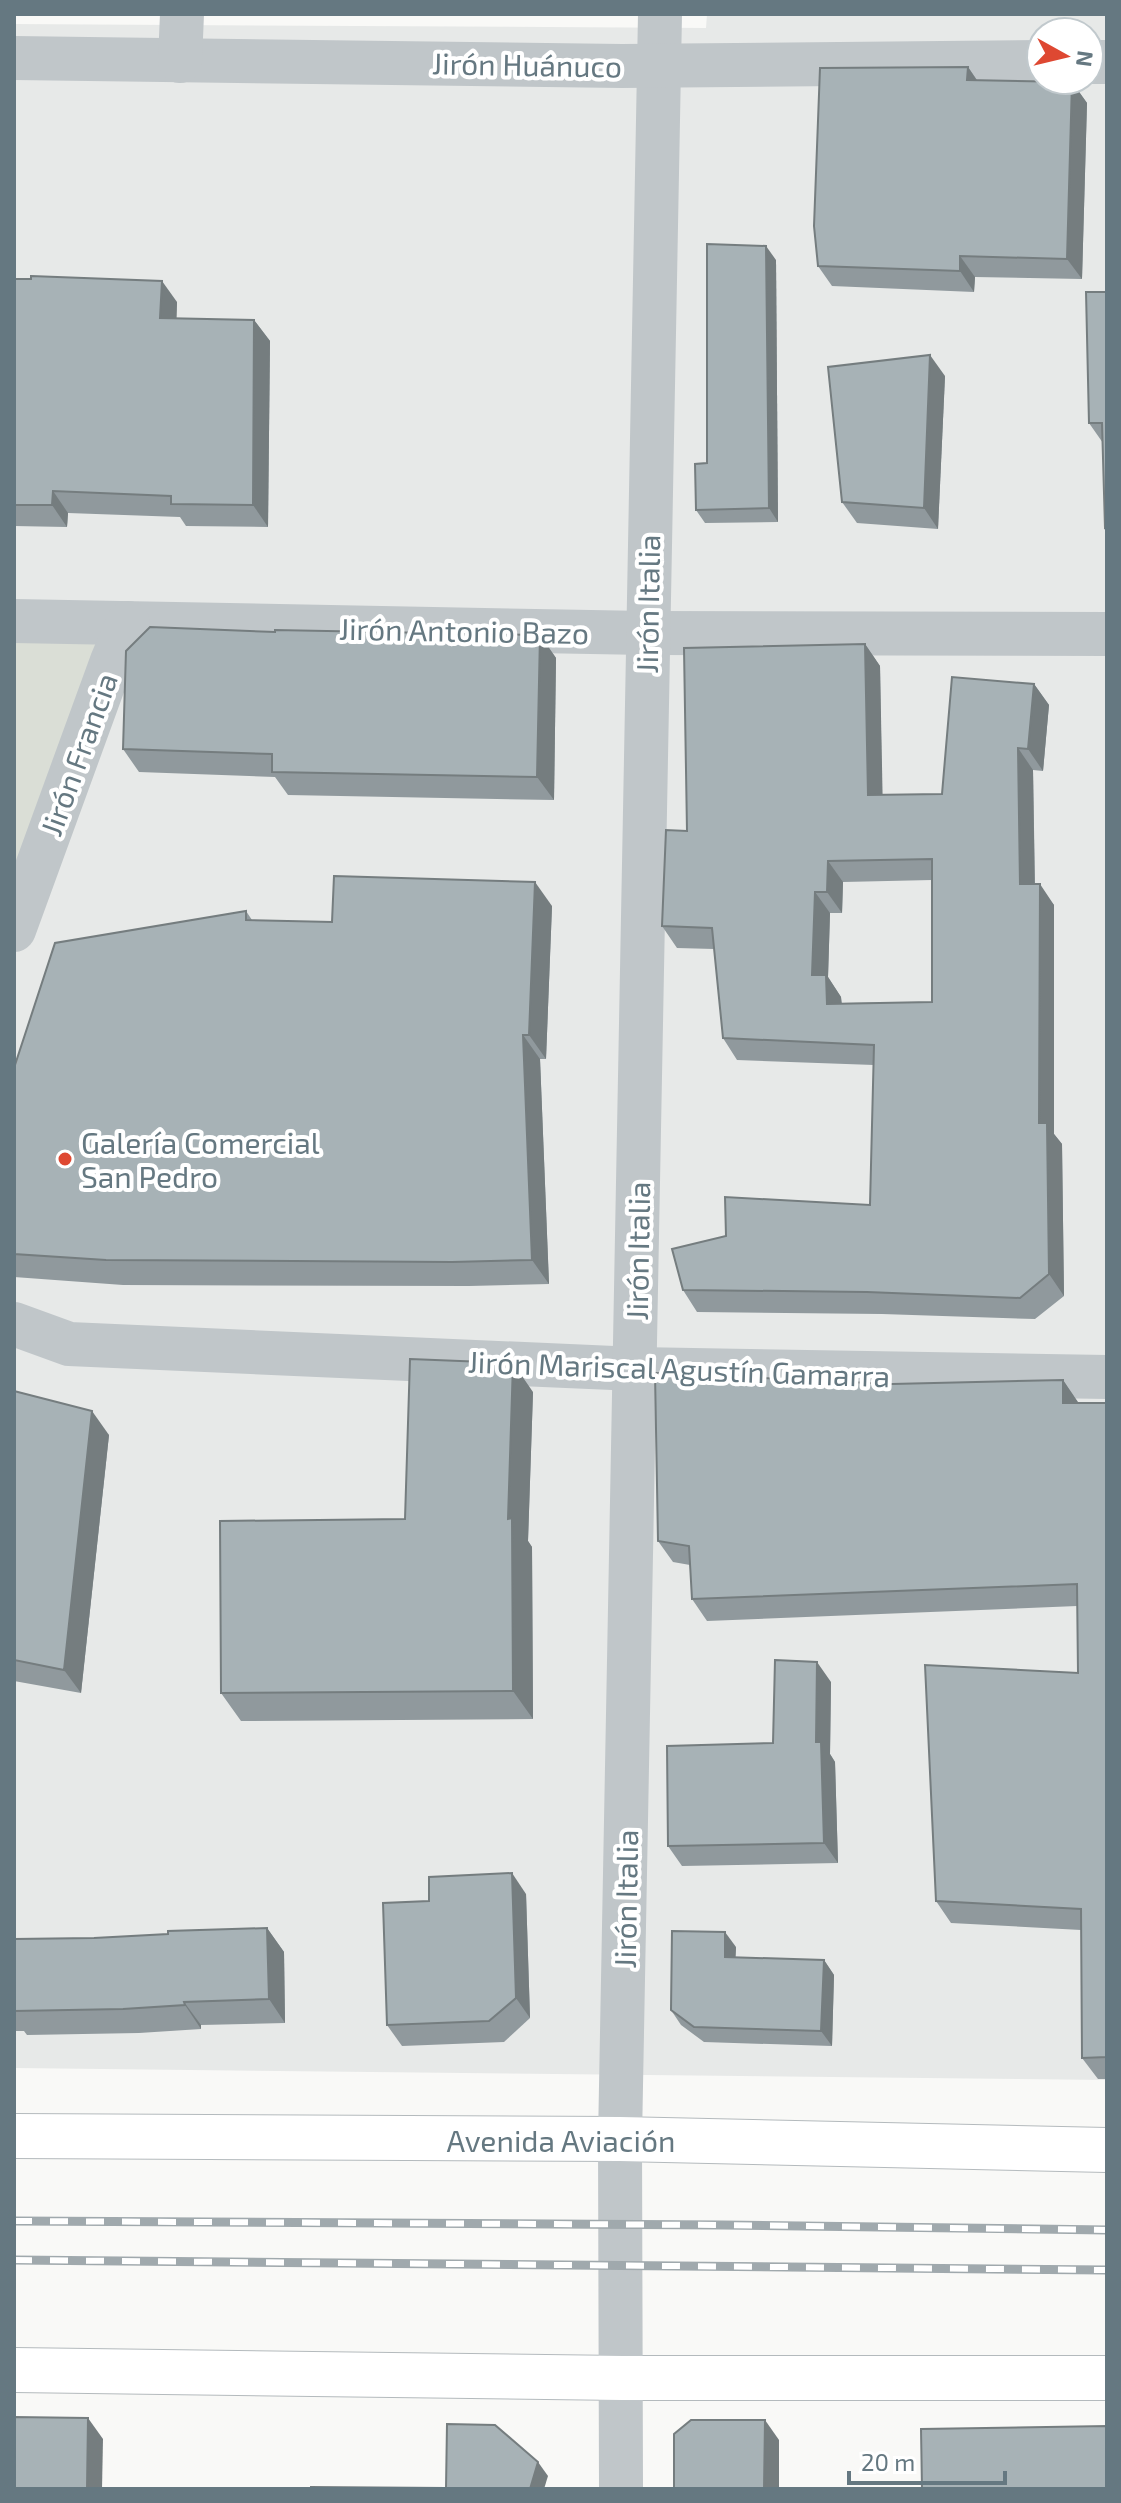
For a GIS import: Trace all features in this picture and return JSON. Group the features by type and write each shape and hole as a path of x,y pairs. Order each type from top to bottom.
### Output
{"main road":[{"name":"Avenida Aviación","path":"14,2136 620,2139 1107,2150"},
{"path":"14,2370 622,2378 1107,2378"}],"street":[{"path":"180,61 182,14"},
{"name":"Jirón Italia","path":"621,2489 620,2139 660,14"},
{"name":"Jirón Huánuco","path":"14,58 659,66 1025,62"},
{"name":"Jirón Antonio Bazo","path":"14,621 646,633 1107,634"},
{"name":"Jirón Francia","path":"14,930 128,623"},
{"name":"Jirón Mariscal Agustín Gamarra","path":"14,1324 69,1344 636,1369 1107,1377"}],"shaded area":[{"path":"707,14 1107,14 1107,2080 14,2068 14,24 706,28"},
{"path":"14,629 108,631 14,884"}],"building":[{"path":"968,67 967,80 1025,81 1025,96 1072,96 1067,259 960,256 960,271 818,266 814,226 820,68"},
{"path":"707,244 766,246 769,508 696,510 695,464 707,463"},
{"path":"31,276 162,281 160,318 254,320 253,505 171,504 171,496 53,491 52,505 14,505 14,279 31,279"},
{"path":"1086,292 1107,292 1105,528 1102,423 1089,423"},
{"path":"930,355 924,508 842,502 828,367"},
{"path":"150,627 275,632 540,635 537,777 272,772 272,754 123,749 126,651"},
{"path":"865,644 868,795 942,794 952,677 1034,684 1028,749 1018,748 1020,884 1040,884 1039,1123 1047,1123 1049,1274 1020,1298 683,1290 672,1249 726,1236 725,1197 870,1205 874,1045 723,1038 712,928 662,926 666,830 687,831 684,648","holes":["932,859 932,1002 827,1004 826,975 812,975 815,892 827,892 828,861"]},
{"path":"334,876 535,882 529,1035 523,1035 532,1260 106,1260 14,1254 14,1068 55,943 246,911 246,920 332,922"},
{"path":"410,1359 513,1363 508,1519 512,1518 513,1691 221,1693 220,1521 405,1519"},
{"path":"655,1373 892,1384 1063,1380 1063,1403 1107,1403 1107,2057 1082,2058 1081,1909 936,1901 925,1665 1078,1673 1077,1584 692,1599 689,1546 658,1541"},
{"path":"14,1391 92,1411 64,1670 14,1660"},
{"path":"775,1660 817,1662 816,1742 821,1742 824,1843 668,1846 667,1746 773,1743"},
{"path":"512,1873 516,1998 489,2021 387,2025 383,1903 429,1901 429,1877"},
{"path":"267,1928 269,1999 184,2002 185,2005 123,2009 14,2011 14,1939 94,1938 168,1934 168,1931"},
{"path":"672,1931 725,1932 725,1957 824,1960 821,2031 694,2027 671,2010"},
{"path":"14,2417 88,2418 87,2489 14,2489"},
{"path":"691,2420 765,2420 764,2489 674,2489 674,2434"},
{"path":"447,2424 495,2425 538,2462 530,2489 311,2489 446,2488"},
{"path":"1107,2426 1107,2489 922,2489 921,2429"}],"railway":[{"path":"14,2221 1107,2230"},
{"path":"14,2260 1107,2270"}],"place":[{"name":"Galería Comercial San Pedro","path":"65,1159"}]}
